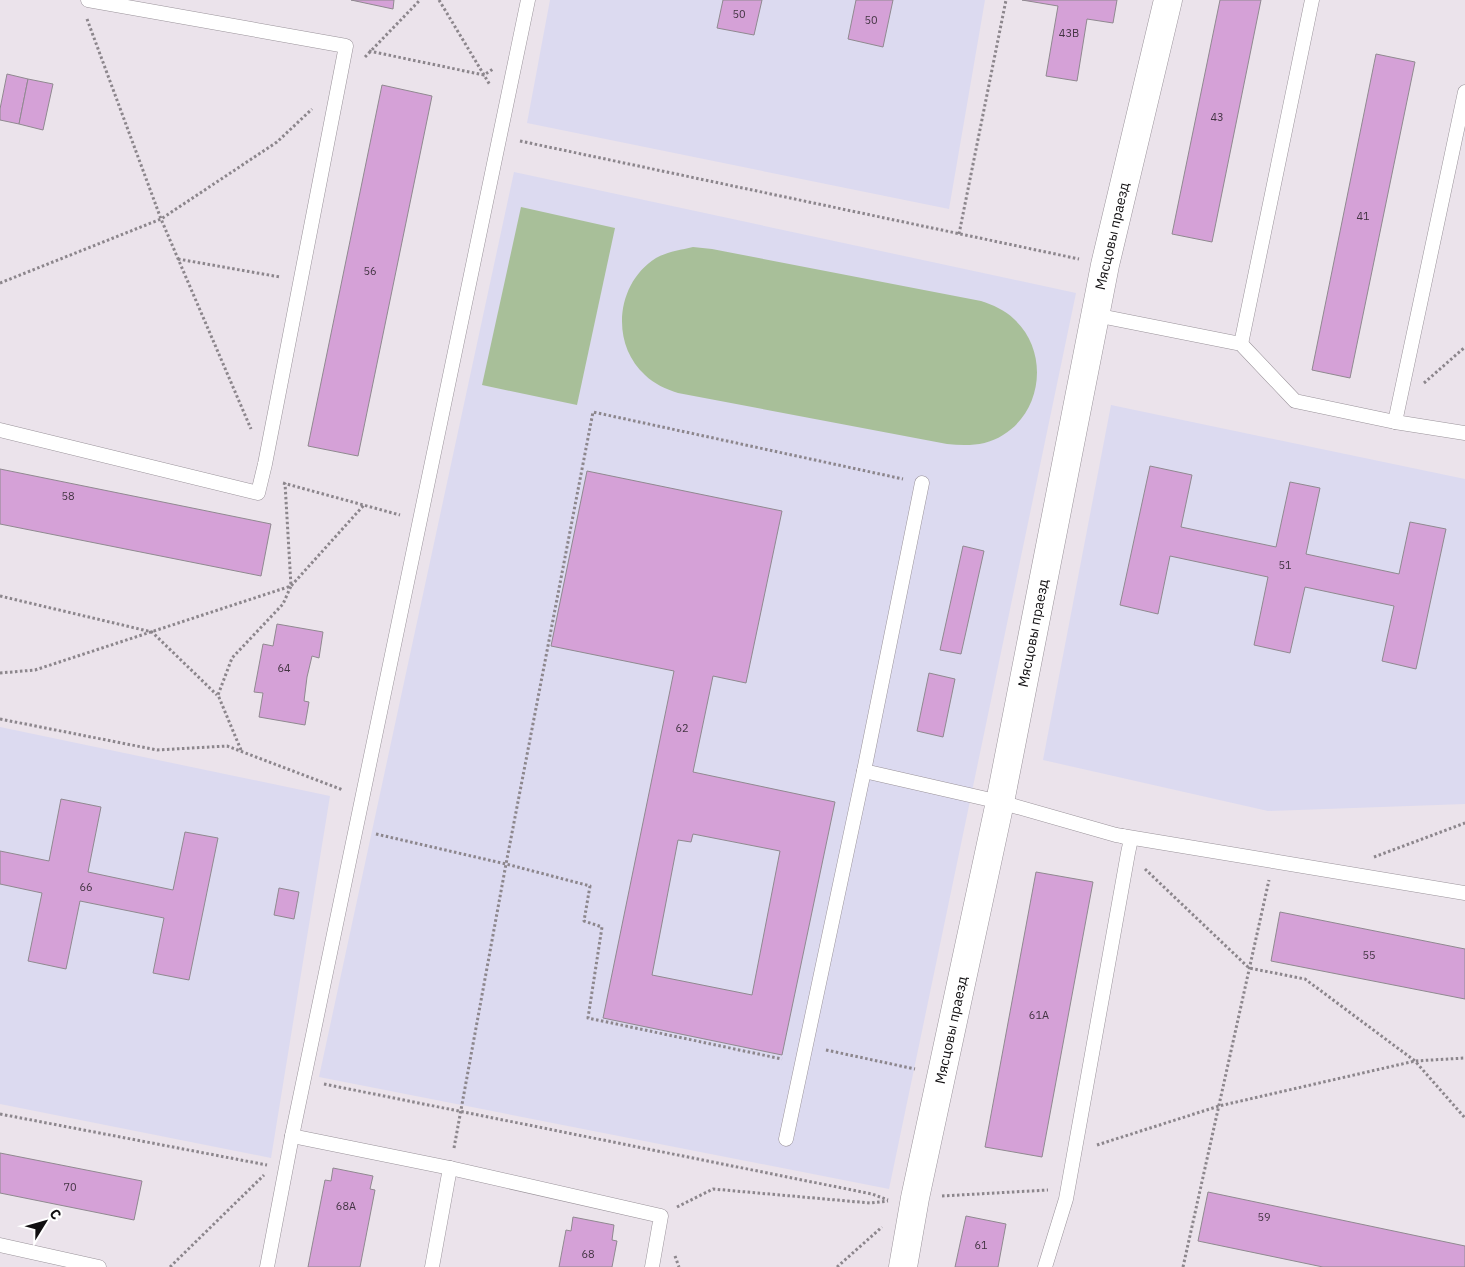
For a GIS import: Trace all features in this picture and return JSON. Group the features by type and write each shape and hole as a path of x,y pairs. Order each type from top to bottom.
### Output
{"street":[{"name":"Мясцовы праезд","path":"903,1267 915,1198 1000,802 1105,264 1168,0"}],"lane":[{"path":"0,430 258,493 263,471 346,46 88,0"},
{"path":"267,1267 303,1080 528,0"},
{"path":"1241,344 1312,0"},
{"path":"1395,422 1465,92"},
{"path":"1095,315 1241,344 1295,401 1395,422 1465,433"},
{"path":"786,1139 864,771 922,483"},
{"path":"864,771 1000,802 1131,839 1068,1188 1045,1267"},
{"path":"1116,835 1465,893"},
{"path":"292,1136 450,1168 660,1216 652,1267"},
{"path":"432,1267 450,1168"},
{"path":"0,1246 99,1267"}],"path":[{"path":"0,283 161,219 277,142 338,84 420,0"},
{"path":"439,0 505,110"},
{"path":"959,234 1006,0"},
{"path":"87,18 161,219 263,471 285,483 420,520"},
{"path":"346,46 484,76"},
{"path":"484,76 518,49"},
{"path":"500,137 1105,264"},
{"path":"178,259 301,280"},
{"path":"1398,405 1465,347"},
{"path":"450,1168 593,412 922,483"},
{"path":"285,483 291,586"},
{"path":"218,695 232,658 283,604 291,586 364,505"},
{"path":"0,673 35,670 291,586"},
{"path":"0,596 152,632 218,695 242,751"},
{"path":"0,719 157,750 227,746 362,797"},
{"path":"1334,871 1465,823"},
{"path":"356,828 590,886 584,921 602,927 588,1018 802,1064"},
{"path":"1128,853 1249,968 1305,979 1416,1061 1465,1118"},
{"path":"1183,1267 1273,861"},
{"path":"806,1045 941,1075"},
{"path":"1075,1152 1219,1106 1416,1061 1465,1058"},
{"path":"303,1080 872,1194 890,1201 870,1203 713,1189 660,1216"},
{"path":"0,1114 273,1166 170,1267"},
{"path":"837,1267 915,1198 1068,1188"}],"shaded area":[{"path":"550,0 985,0 949,209 527,123"},
{"path":"514,172 1076,293 889,1189 319,1077"},
{"path":"1111,405 1465,479 1465,804 1268,811 1043,760"},
{"path":"0,727 330,796 271,1158 0,1104"}],"green space":[{"path":"521,207 615,228 577,405 482,385"},
{"path":"693,247 712,249 981,301 999,308 1014,319 1025,332 1033,347 1037,380 1027,411 1016,424 997,439 969,445 954,445 678,393 660,386 645,375 634,362 626,347 622,314 632,282 643,269 656,258"}],"building":[{"path":"351,0 394,0 393,9"},
{"path":"723,0 762,0 754,35 717,28"},
{"path":"856,0 893,0 883,47 848,39"},
{"path":"1022,0 1117,0 1113,23 1087,19 1077,81 1046,76 1058,6"},
{"path":"1220,0 1261,0 1212,242 1172,234"},
{"path":"1376,54 1415,62 1350,378 1312,370"},
{"path":"7,74 28,79 19,124 0,120 0,109"},
{"path":"28,79 53,84 43,130 19,124"},
{"path":"382,85 432,96 358,456 308,446"},
{"path":"1150,466 1192,475 1181,527 1276,547 1290,482 1320,488 1306,554 1399,574 1410,522 1446,529 1416,669 1382,661 1394,606 1305,587 1290,653 1254,645 1268,577 1170,556 1158,614 1120,605"},
{"path":"0,469 271,524 261,576 0,524"},
{"path":"587,471 782,511 746,683 713,676 693,772 835,802 782,1055 603,1018 674,671 551,646","holes":["693,834 780,851 752,995 652,975 678,840 691,842"]},
{"path":"963,546 984,551 961,654 940,650"},
{"path":"277,624 323,632 319,658 312,656 307,677 304,701 309,702 305,725 259,717 263,693 254,692 263,644 273,646"},
{"path":"929,673 955,679 943,737 917,731"},
{"path":"61,799 101,807 88,872 173,890 185,832 218,838 189,980 153,973 164,918 80,901 66,969 28,961 42,893 0,884 0,851 49,861"},
{"path":"1036,872 1093,882 1042,1157 985,1147"},
{"path":"279,888 299,892 294,919 274,915"},
{"path":"1280,912 1465,949 1465,999 1271,961"},
{"path":"0,1153 142,1181 134,1220 0,1193"},
{"path":"333,1168 373,1176 370,1189 375,1190 360,1267 308,1267 325,1180 331,1181"},
{"path":"1208,1192 1465,1246 1465,1267 1323,1267 1198,1241"},
{"path":"966,1216 1006,1224 998,1267 955,1267"},
{"path":"573,1217 614,1225 612,1240 617,1241 612,1267 559,1267 566,1230 571,1231"}]}
